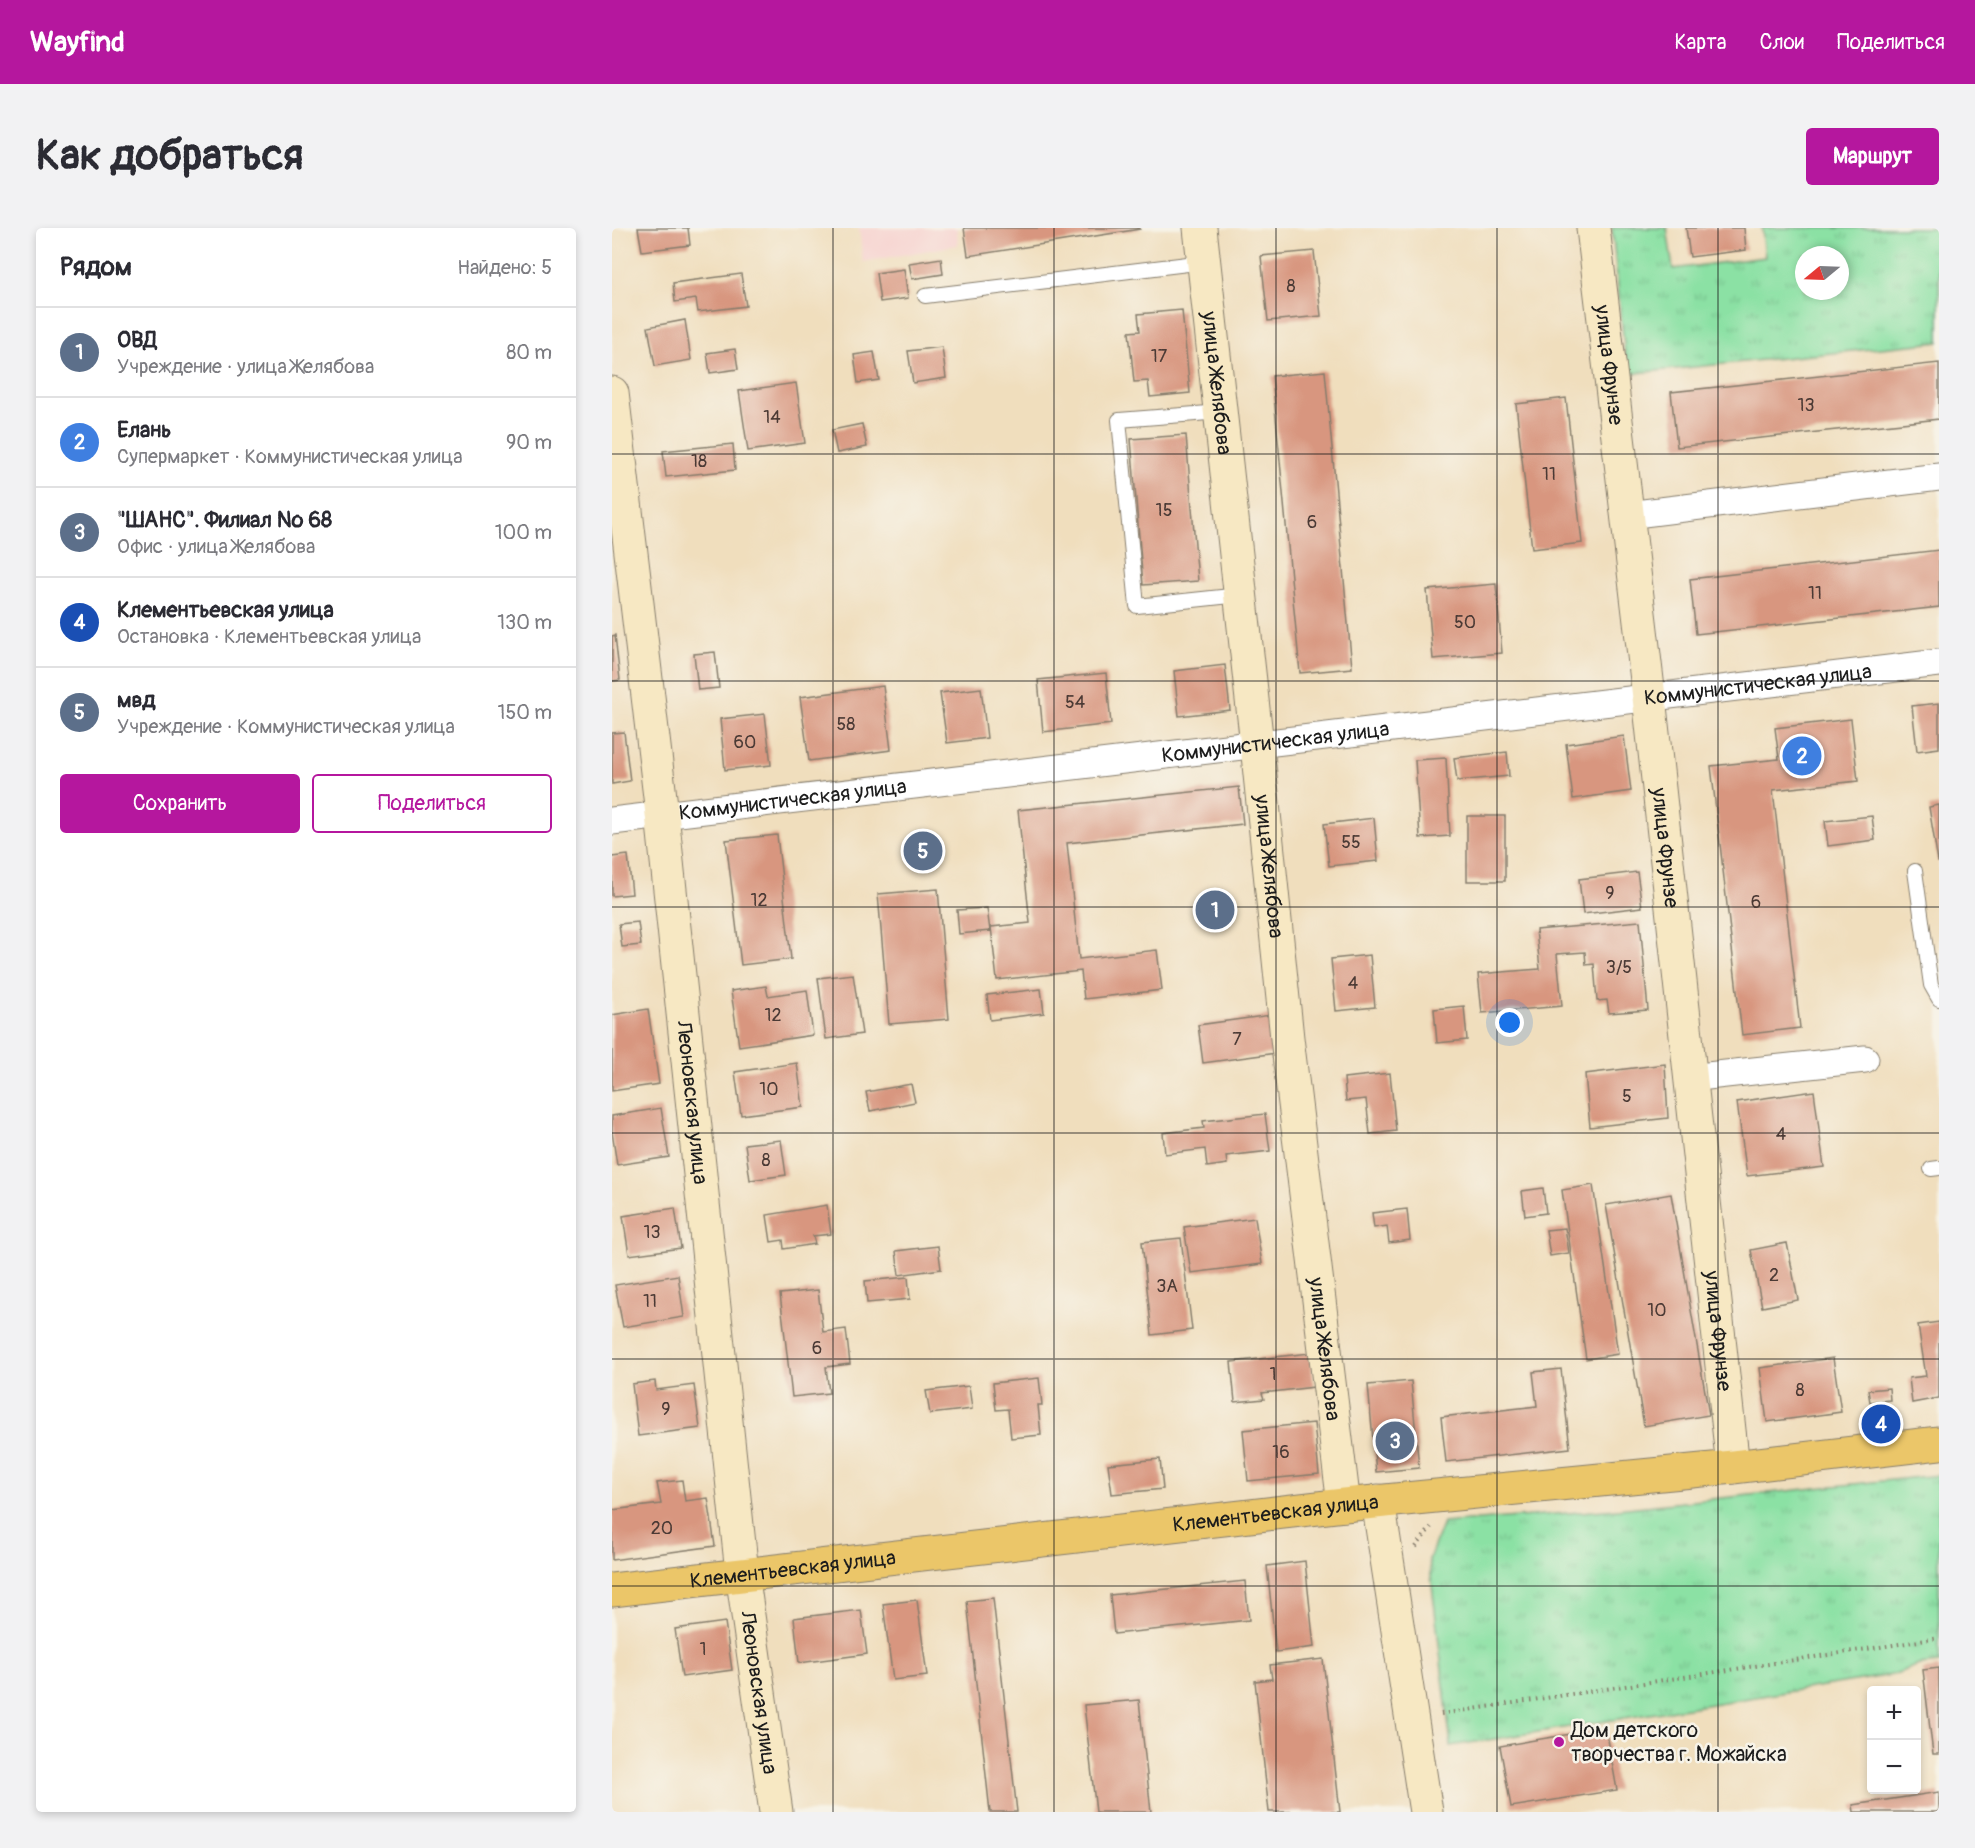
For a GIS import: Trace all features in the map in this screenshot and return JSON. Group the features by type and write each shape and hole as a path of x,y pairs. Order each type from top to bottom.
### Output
{"main road":[{"name":"Клементьевская улица","path":"612,1590 1378,1501 1733,1467 1939,1443"}],"street":[{"name":"улица Желябова","path":"1200,228 1287,1038 1344,1505"},
{"name":"улица Фрунзе","path":"1593,228 1648,697 1733,1467"},
{"name":"Леоновская улица","path":"612,393 662,814 742,1574 776,1812"},
{"path":"1627,515 1939,477"},
{"name":"Коммунистическая улица","path":"612,821 1939,663"},
{"path":"1689,1078 1866,1059"},
{"path":"1378,1501 1426,1812"}],"lane":[{"path":"925,296 1204,262"},
{"path":"1221,412 1119,420 1137,606 1240,595"},
{"path":"1915,871 1931,985 1939,999"}],"path":[{"path":"1415,1550 1423,1536 1436,1522"},
{"path":"1432,1715 1939,1638"}],"shaded area":[{"path":"859,228 957,228 958,245 863,262"}],"green space":[{"path":"1612,228 1667,228 1673,269 1765,257 1762,228 1939,228 1939,342 1627,374"},
{"path":"1939,1475 1939,1663 1919,1665 1892,1675 1451,1746 1429,1559 1443,1523 1618,1509"}],"building":[{"path":"638,228 688,228 690,245 642,251"},
{"path":"964,228 1140,228 1140,229 968,256"},
{"path":"1686,228 1744,228 1746,250 1690,257"},
{"path":"1314,251 1321,316 1268,321 1261,256"},
{"path":"941,258 943,274 912,279 909,263"},
{"path":"904,269 908,298 880,302 876,273"},
{"path":"741,274 746,306 698,312 696,299 675,302 673,283"},
{"path":"1182,310 1190,393 1150,397 1148,381 1134,382 1129,332 1140,331 1138,314"},
{"path":"685,320 691,360 655,366 648,327"},
{"path":"942,347 946,378 913,383 908,351"},
{"path":"735,349 738,369 710,373 707,353"},
{"path":"874,352 879,380 858,383 854,355"},
{"path":"1939,363 1939,419 1677,447 1671,392"},
{"path":"1325,371 1352,668 1300,673 1272,376"},
{"path":"796,383 805,443 748,451 739,391"},
{"path":"1566,398 1582,543 1532,549 1516,404"},
{"path":"862,424 867,447 837,453 832,430"},
{"path":"1186,435 1198,581 1143,585 1131,439"},
{"path":"733,444 735,470 666,477 663,451"},
{"path":"1939,550 1939,607 1696,634 1690,579"},
{"path":"1496,584 1502,653 1433,659 1427,590"},
{"path":"615,635 620,680 612,681 612,636"},
{"path":"715,652 719,688 698,690 694,654"},
{"path":"1225,665 1230,710 1179,716 1174,671"},
{"path":"1106,673 1111,724 1043,732 1038,680"},
{"path":"883,686 891,750 809,761 800,697"},
{"path":"981,688 987,738 947,743 940,693"},
{"path":"1939,703 1939,748 1917,751 1912,706"},
{"path":"765,714 771,765 725,770 720,719"},
{"path":"1851,719 1858,781 1773,790 1800,1028 1742,1035 1711,766 1779,759 1775,728"},
{"path":"624,732 630,781 612,784 612,733"},
{"path":"1624,736 1631,791 1573,799 1566,744"},
{"path":"1507,752 1509,776 1457,781 1454,758"},
{"path":"1446,758 1450,836 1420,838 1415,760"},
{"path":"1239,787 1243,824 1067,843 1079,959 1157,950 1162,990 1084,999 1081,971 997,980 991,927 1030,923 1018,810"},
{"path":"1939,805 1939,862 1938,862 1929,807"},
{"path":"1467,816 1505,816 1505,881 1467,881"},
{"path":"1872,816 1875,840 1828,846 1825,821"},
{"path":"1374,818 1378,861 1329,866 1324,824"},
{"path":"777,835 791,959 741,965 726,840"},
{"path":"628,855 632,894 612,896 612,857"},
{"path":"1637,872 1642,907 1583,914 1579,879"},
{"path":"938,889 949,1019 889,1024 878,894"},
{"path":"987,908 990,931 959,934 957,910"},
{"path":"1640,921 1648,1010 1609,1013 1607,1000 1597,1001 1594,964 1586,965 1585,952 1557,954 1562,1006 1482,1013 1478,974 1540,969 1536,930"},
{"path":"638,922 641,945 622,947 619,924"},
{"path":"1370,955 1375,1007 1336,1011 1331,959"},
{"path":"853,974 862,1034 826,1039 818,978"},
{"path":"766,986 768,996 807,990 813,1035 739,1046 731,991"},
{"path":"1041,989 1044,1013 990,1020 987,995"},
{"path":"1464,1006 1467,1040 1437,1043 1434,1009"},
{"path":"648,1009 659,1084 612,1091 612,1015"},
{"path":"1271,1015 1276,1053 1203,1063 1198,1025"},
{"path":"797,1063 803,1107 741,1115 735,1072"},
{"path":"1665,1064 1668,1118 1590,1127 1585,1074"},
{"path":"1390,1073 1396,1131 1370,1134 1366,1099 1346,1101 1344,1078"},
{"path":"911,1084 915,1102 870,1111 866,1092"},
{"path":"1814,1091 1824,1167 1747,1176 1737,1102"},
{"path":"661,1108 669,1157 617,1165 612,1116"},
{"path":"1265,1114 1270,1151 1226,1156 1227,1164 1207,1167 1205,1149 1165,1154 1163,1133 1204,1128 1203,1121"},
{"path":"781,1140 786,1175 750,1180 745,1144"},
{"path":"1593,1185 1618,1354 1586,1359 1562,1190"},
{"path":"1543,1188 1546,1213 1525,1216 1522,1191"},
{"path":"1671,1194 1709,1415 1644,1426 1606,1205"},
{"path":"827,1205 831,1234 813,1236 815,1244 784,1249 783,1240 771,1242 767,1215"},
{"path":"675,1208 681,1248 629,1255 623,1216"},
{"path":"1407,1209 1410,1240 1389,1243 1387,1226 1374,1228 1372,1213"},
{"path":"1255,1218 1262,1264 1191,1273 1184,1227"},
{"path":"1565,1228 1569,1253 1550,1256 1546,1230"},
{"path":"1181,1238 1192,1330 1152,1335 1142,1242"},
{"path":"1787,1243 1798,1300 1762,1307 1751,1250"},
{"path":"938,1246 941,1269 899,1275 896,1251"},
{"path":"678,1275 684,1317 623,1327 615,1285"},
{"path":"908,1277 910,1299 867,1303 865,1281"},
{"path":"818,1290 823,1332 846,1329 850,1364 826,1367 829,1393 792,1397 780,1294"},
{"path":"1939,1322 1939,1398 1912,1403 1909,1378 1926,1376 1918,1325"},
{"path":"1310,1353 1314,1387 1262,1393 1264,1399 1235,1402 1231,1362"},
{"path":"1833,1358 1841,1412 1767,1422 1760,1368"},
{"path":"1561,1369 1570,1448 1446,1462 1441,1417 1537,1406 1533,1372"},
{"path":"1039,1378 1042,1405 1038,1405 1041,1435 1011,1438 1008,1409 996,1410 993,1383"},
{"path":"655,1381 656,1390 694,1385 700,1428 638,1436 632,1384"},
{"path":"1411,1381 1419,1468 1376,1472 1368,1385"},
{"path":"969,1386 972,1409 930,1414 926,1391"},
{"path":"1889,1388 1890,1400 1870,1402 1868,1390"},
{"path":"1314,1423 1319,1474 1248,1481 1243,1430"},
{"path":"1160,1459 1163,1489 1112,1494 1108,1464"},
{"path":"682,1480 685,1501 708,1498 715,1546 612,1560 612,1510 661,1504 657,1483"},
{"path":"1305,1561 1314,1647 1276,1652 1267,1566"},
{"path":"1245,1581 1249,1620 1114,1634 1110,1595"},
{"path":"993,1598 1017,1812 990,1812 967,1601"},
{"path":"917,1600 927,1676 893,1680 883,1604"},
{"path":"861,1610 867,1654 799,1663 794,1618"},
{"path":"725,1622 732,1670 682,1677 675,1629"},
{"path":"1323,1659 1340,1812 1269,1812 1255,1681 1272,1679 1270,1665"},
{"path":"1939,1668 1939,1754 1933,1754 1923,1670"},
{"path":"1139,1700 1151,1812 1096,1812 1084,1705"},
{"path":"1606,1728 1617,1790 1511,1807 1500,1746"},
{"path":"1939,1792 1939,1812 1854,1812 1853,1805"}],"place":[{"name":"Елань","path":"1802,756"},
{"name":"мвд","path":"923,851"},
{"name":"ОВД","path":"1215,910"},
{"name":"Клементьевская улица","path":"1881,1424"},
{"name":"\"ШАНС\". Филиал № 68","path":"1395,1441"},
{"name":"Дом детского творчества г. Можайска","path":"1559,1742"}]}
